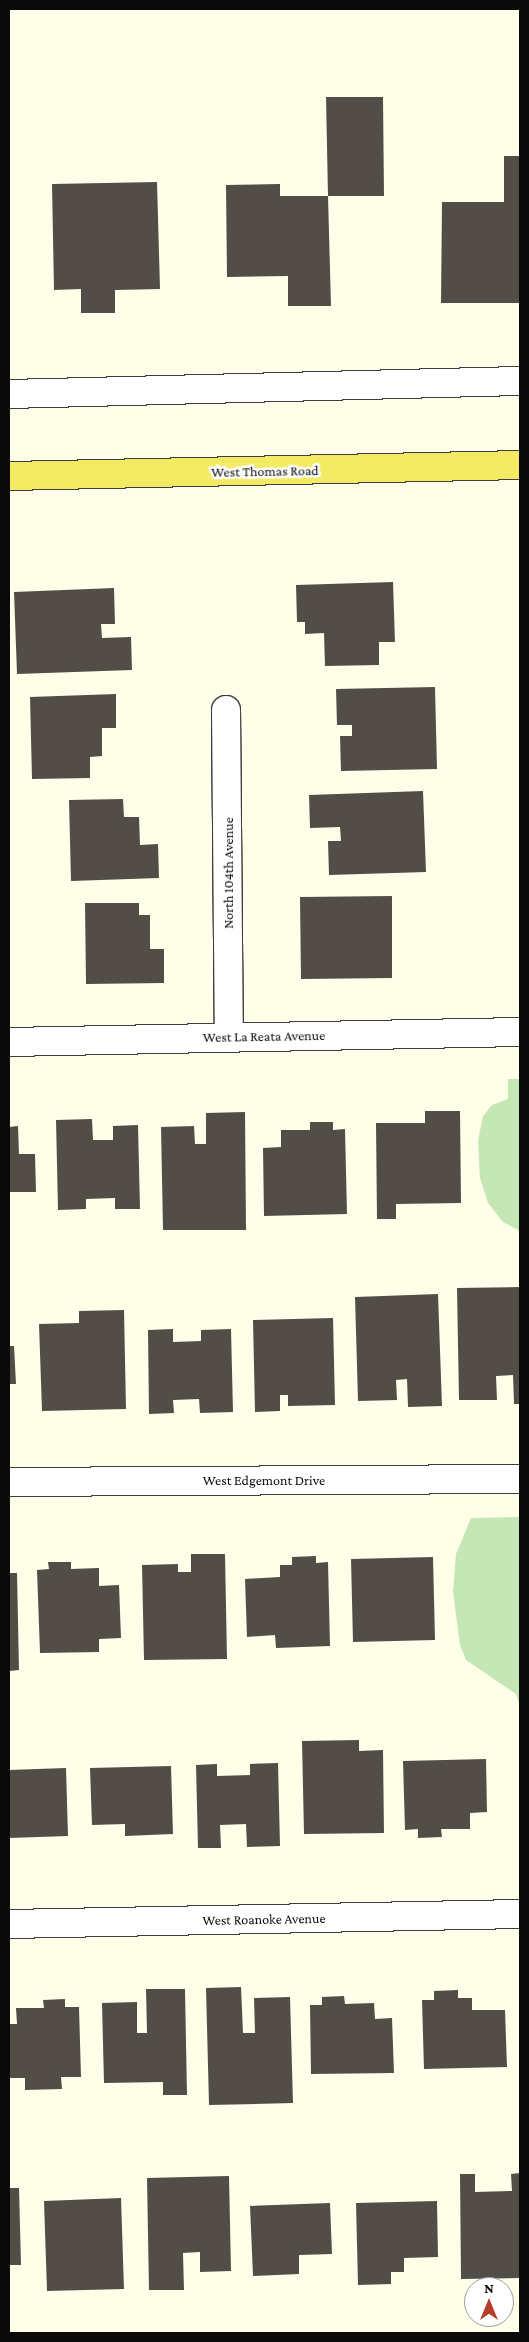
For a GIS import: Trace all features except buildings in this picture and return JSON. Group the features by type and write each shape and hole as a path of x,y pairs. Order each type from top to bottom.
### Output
{"main road":[{"name":"West Thomas Road","path":"9,476 520,465"}],"street":[{"path":"9,394 520,381"},
{"name":"North 104th Avenue","path":"226,710 229,1036"},
{"name":"West La Reata Avenue","path":"9,1042 229,1036 520,1032"},
{"name":"West Edgemont Drive","path":"9,1482 520,1479"},
{"name":"West Roanoke Avenue","path":"9,1924 520,1914"}],"green space":[{"path":"508,1079 520,1079 520,1231 503,1222 488,1203 480,1178 478,1141 483,1116 492,1105 508,1099"},
{"path":"520,1517 520,1706 516,1694 466,1660 460,1645 453,1592 456,1554 471,1518"}]}
